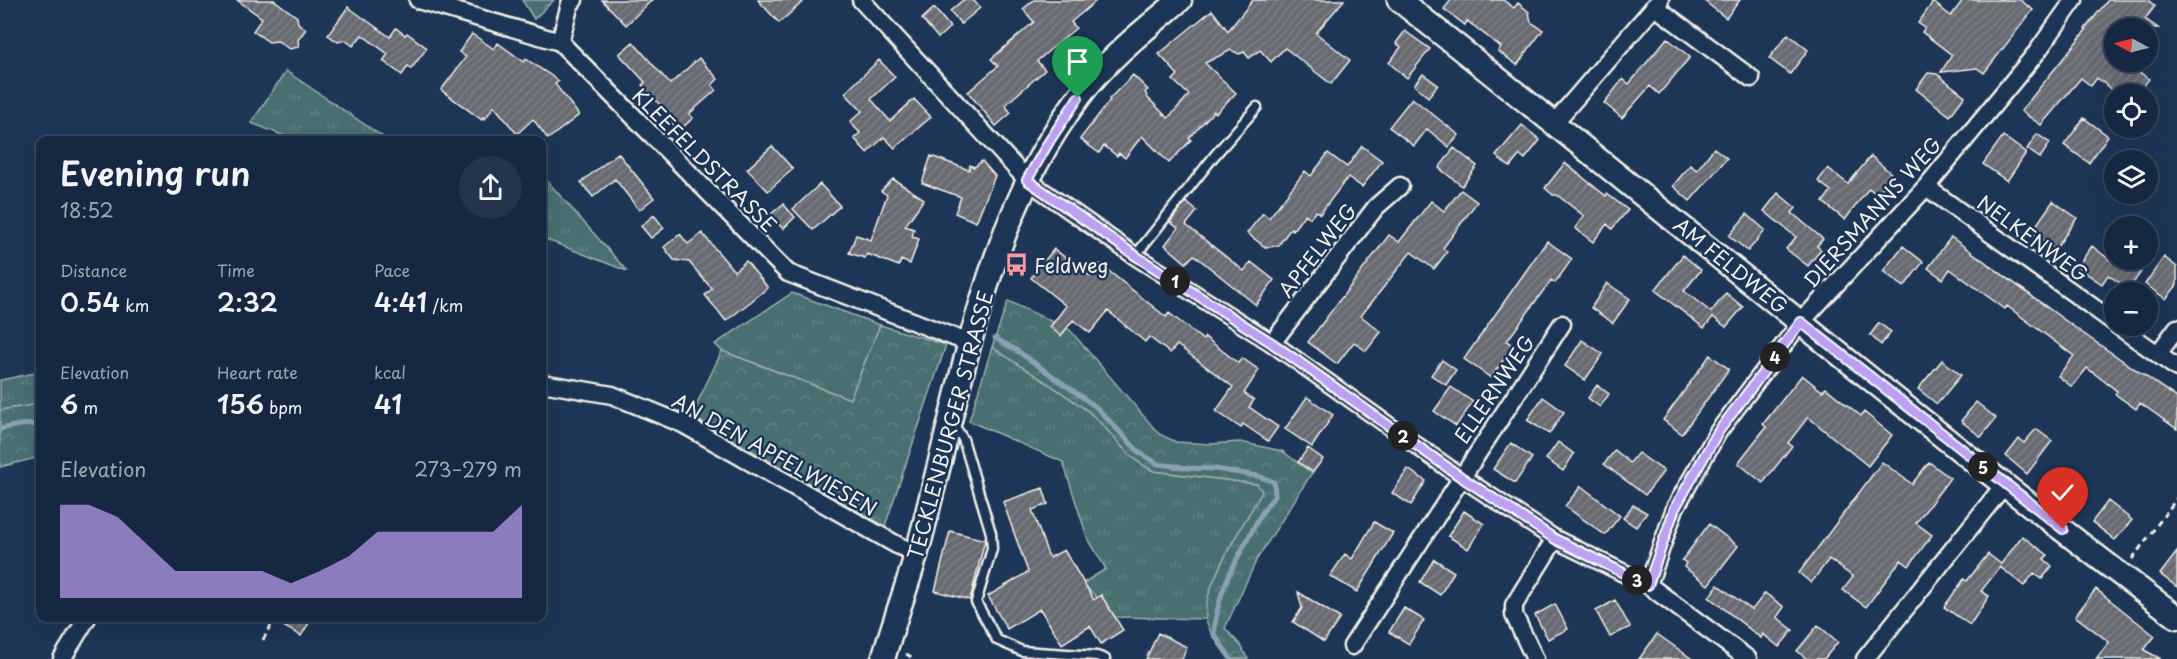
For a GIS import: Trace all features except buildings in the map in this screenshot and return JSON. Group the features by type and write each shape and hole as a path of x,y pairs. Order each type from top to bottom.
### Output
{"street":[{"name":"KLEEFELDSTRASSE","path":"418,0 560,42 788,273 969,343"},
{"path":"560,42 570,4 574,0"},
{"path":"861,0 1027,180 1136,256 1272,343 1461,477 1555,539 1648,585 1749,659"},
{"name":"TECKLENBURGER STRASSE","path":"883,659 916,554 969,343 996,258 1027,180 1050,140 1096,76 1129,42 1180,0"},
{"name":"AM FELDWEG","path":"1399,0 1555,122 2005,484 2177,617"},
{"name":"DIERSMANNS WEG","path":"1648,585 1675,508 1718,432 1801,322 1926,187 2037,52 2074,0"},
{"path":"1555,122 1657,3 1751,78"},
{"name":"APFELWEG","path":"1272,343 1376,207 1400,186"},
{"name":"NELKENWEG","path":"1926,187 2104,315"},
{"name":"ELLERNWEG","path":"1352,646 1562,324"},
{"path":"2158,354 2177,328"},
{"name":"NELKENWEG","path":"2133,336 2177,368"},
{"name":"AN DEN APFELWIESEN","path":"546,384 612,395 683,424 916,554"},
{"path":"1865,659 2005,484"},
{"path":"1535,659 1514,615 1514,605 1555,539"},
{"path":"62,659 85,622"}],"lane":[{"path":"1136,256 1215,155 1257,107"},
{"path":"951,420 963,439 991,533 992,549 976,602 997,640 1022,651 1097,656 1105,659"}],"path":[{"path":"2121,575 2177,498"},
{"path":"262,640 273,622"}],"green space":[{"path":"522,0 554,0 534,19"},
{"path":"286,71 382,136 284,136 251,123"},
{"path":"546,180 627,271 546,240"},
{"path":"792,293 880,325 850,399 722,351 715,344"},
{"path":"1008,301 1070,330 1159,434 1176,442 1210,444 1240,442 1282,451 1312,473 1257,559 1225,628 1241,646 1248,659 1229,659 1209,629 1206,605 1217,573 1262,491 1257,484 1154,471 1144,466 1127,452 1089,412 992,347"},
{"path":"880,325 946,345 885,526 691,416 722,351 850,399"},
{"path":"992,347 1089,412 1127,452 1144,466 1154,471 1257,484 1262,491 1261,494 1218,570 1208,603 1206,619 1115,617 1101,595 1097,598 1083,583 1106,569 1087,537 1063,462 969,421"},
{"path":"36,373 36,405 0,410 0,380"},
{"path":"36,405 36,458 0,467 0,410"}],"waterway":[{"path":"995,338 1019,352 1096,407 1140,453 1158,464 1215,469 1258,476 1274,482 1275,496 1261,514 1237,559 1218,606 1214,634 1231,659"},
{"path":"0,429 36,424"}],"place":[{"name":"Feldweg","path":"1016,265"}],"route":[{"path":"1078,98 1027,180 1136,256 1272,343 1461,477 1555,539 1648,585 1675,508 1718,432 1801,322 2063,529"}]}
